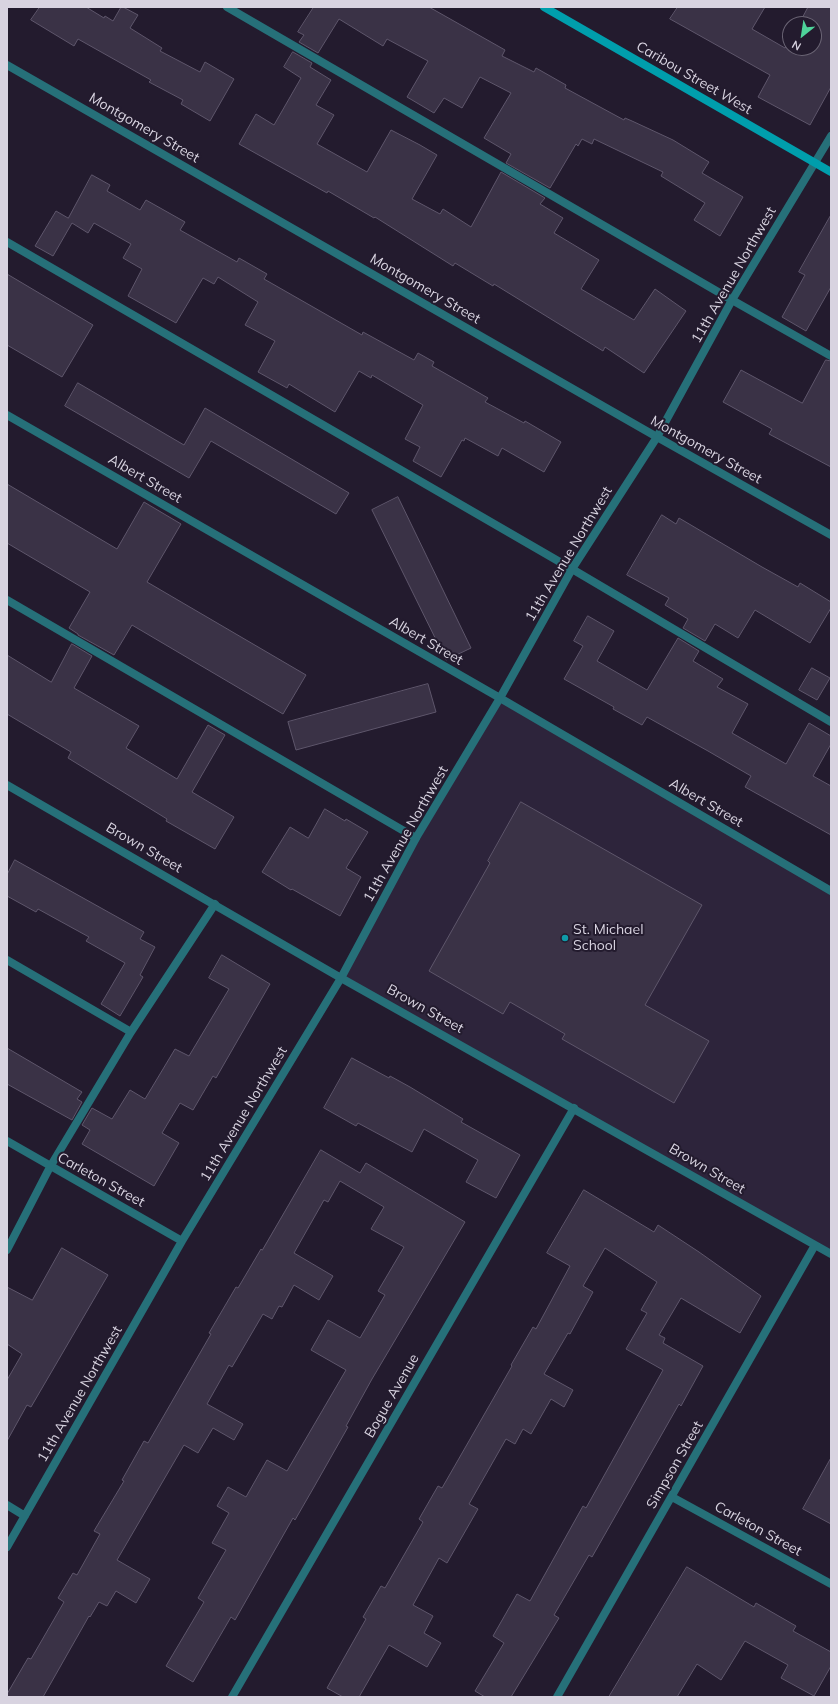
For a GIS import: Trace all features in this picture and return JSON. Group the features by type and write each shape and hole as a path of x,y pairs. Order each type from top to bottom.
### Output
{"street":[{"path":"227,7 831,356"},
{"name":"Caribou Street West","path":"544,7 831,172"},
{"name":"Montgomery Street","path":"7,65 831,535"},
{"name":"11th Avenue Northwest","path":"7,1547 182,1241 341,978 416,838 500,698 572,569 657,437 732,300 831,136"},
{"path":"7,242 572,569 831,722"},
{"name":"Albert Street","path":"7,415 831,890"},
{"path":"7,600 416,838"},
{"name":"Brown Street","path":"7,785 341,978 831,1254"},
{"path":"7,1250 50,1167 130,1032 215,904"},
{"path":"7,960 130,1032"},
{"name":"Bogue Avenue","path":"232,1697 574,1108"},
{"name":"Carleton Street","path":"7,1141 50,1167 182,1241"},
{"name":"Simpson Street","path":"557,1697 815,1245"},
{"name":"Carleton Street","path":"672,1497 831,1584"},
{"path":"7,1505 25,1516"}],"shaded area":[{"path":"500,698 831,891 831,1254 341,978"}],"building":[{"path":"40,7 86,7 104,18 105,16 113,21 121,7 123,7 138,15 130,28 162,48 160,51 200,72 205,62 234,79 210,121 181,104 183,100 149,82 151,80 78,39 74,46 31,20"},
{"path":"314,7 429,7 505,50 502,56 534,72 536,68 566,85 565,88 624,120 625,118 673,140 709,162 702,173 743,197 720,236 694,220 705,203 661,176 663,172 594,139 592,144 582,139 578,146 576,144 550,188 506,163 511,154 484,138 511,93 480,77 462,108 444,98 434,113 407,97 428,61 387,39 383,46 339,19 318,53 299,42 304,35 298,32"},
{"path":"678,7 765,7 752,29 782,46 782,56 822,56 822,16 803,16 808,7 831,7 831,87 810,125 758,97 770,75 670,19"},
{"path":"293,52 312,63 310,67 331,80 316,105 334,115 317,144 367,172 391,130 420,145 437,155 412,199 440,214 443,209 471,227 501,172 545,198 540,204 563,218 554,233 599,260 581,289 634,320 655,289 686,311 644,373 605,347 603,351 494,284 493,286 455,263 453,266 375,217 374,218 328,191 327,193 239,144 256,114 274,125 301,78 284,67"},
{"path":"92,175 110,185 107,191 140,210 146,200 185,222 180,230 237,262 239,258 267,274 264,279 362,335 363,332 414,360 418,353 434,362 432,366 488,398 485,402 524,423 525,421 561,442 544,472 502,448 498,456 465,438 464,441 462,440 441,477 413,461 420,447 405,439 423,405 372,375 371,378 359,371 335,412 289,384 287,388 258,372 275,341 245,325 258,302 218,277 214,284 203,278 176,323 128,296 142,269 123,258 131,244 94,223 88,233 72,223 53,256 35,246 56,211 68,218"},
{"path":"831,215 831,287 806,331 782,317 805,275 799,272"},
{"path":"7,274 93,325 62,377 7,345"},
{"path":"826,360 831,361 831,467 769,434 772,429 723,402 741,370 802,403"},
{"path":"78,383 184,445 205,408 349,493 336,514 211,441 189,478 65,406"},
{"path":"7,484 117,549 144,502 181,524 147,582 306,675 283,714 132,625 114,655 78,635 69,628 90,592 7,543"},
{"path":"398,497 471,648 446,660 372,510"},
{"path":"662,515 676,524 679,518 798,587 800,583 831,602 831,608 810,643 755,610 738,638 715,624 705,641 683,628 688,619 665,605 669,598 627,575"},
{"path":"588,616 614,631 597,661 647,690 678,638 699,651 693,661 723,679 717,687 748,704 732,733 786,764 809,723 831,736 831,744 813,776 831,786 831,835 745,787 751,776 647,717 642,725 613,709 614,707 564,679 583,646 574,641"},
{"path":"72,644 92,656 74,688 139,726 126,748 177,779 208,725 225,735 192,792 234,817 215,849 166,821 167,819 68,758 71,752 7,714 7,655 51,682"},
{"path":"812,668 830,678 817,700 799,690"},
{"path":"428,684 436,712 296,750 288,722"},
{"name":"St. Michael School","path":"521,802 702,905 645,1005 709,1041 674,1103 562,1039 565,1034 510,1002 503,1014 429,971 490,863 488,861"},
{"path":"325,809 368,832 346,868 361,877 340,916 292,889 291,890 262,872 290,827 308,838"},
{"path":"15,860 144,932 140,939 155,947 140,975 143,977 120,1016 101,1004 125,963 86,941 89,937 38,909 36,912 7,896 7,875"},
{"path":"222,955 270,984 216,1078 213,1076 193,1110 180,1103 162,1133 179,1143 154,1186 82,1144 90,1130 82,1125 92,1108 112,1119 130,1090 145,1099 175,1049 189,1056 229,989 209,978"},
{"path":"7,1048 82,1092 77,1099 82,1102 72,1120 7,1084"},
{"path":"352,1058 389,1078 390,1076 410,1087 463,1119 461,1122 520,1155 496,1198 466,1182 478,1160 424,1129 412,1152 358,1123 356,1126 324,1108"},
{"path":"321,1150 360,1173 366,1163 465,1222 372,1379 346,1426 348,1427 314,1487 295,1520 293,1518 235,1620 231,1617 193,1682 166,1666 204,1602 198,1598 226,1550 212,1543 229,1513 217,1506 228,1487 246,1497 267,1460 287,1471 346,1370 311,1350 328,1320 360,1338 385,1295 378,1291 404,1247 371,1229 384,1207 340,1181 328,1202 324,1200 294,1253 333,1276 319,1300 294,1285 282,1307 279,1306 272,1319 263,1314 232,1367 229,1365 207,1404 243,1424 234,1440 213,1428 198,1453 184,1445 117,1560 150,1579 136,1603 116,1591 107,1606 99,1602 90,1617 89,1616 43,1697 7,1697 7,1694 28,1658 31,1659 64,1602 58,1598 73,1573 77,1575 100,1534 94,1531 124,1481 122,1480 144,1441 148,1443 211,1334 209,1333 236,1287 238,1288 261,1249 262,1250"},
{"path":"584,1190 654,1232 658,1225 761,1296 740,1333 681,1298 659,1335 665,1338 663,1343 703,1366 681,1406 679,1404 592,1557 589,1555 554,1615 559,1618 511,1697 485,1697 475,1691 504,1643 493,1636 517,1594 530,1601 583,1506 586,1508 663,1370 626,1349 647,1313 641,1310 657,1282 605,1248 583,1286 593,1292 570,1334 568,1333 544,1374 573,1390 564,1407 551,1399 531,1434 523,1429 515,1444 506,1439 469,1504 478,1509 447,1563 439,1558 413,1605 433,1616 424,1633 441,1643 427,1667 389,1645 359,1697 343,1697 327,1688 366,1619 363,1617 381,1586 385,1588 423,1522 419,1519 438,1486 442,1488 533,1327 536,1329 570,1266 547,1253"},
{"path":"62,1248 108,1275 31,1407 27,1405 7,1441 7,1380 22,1354 7,1344 7,1287 32,1300"},
{"path":"831,1458 831,1524 803,1509"},
{"path":"687,1567 754,1607 756,1603 796,1626 793,1631 831,1652 831,1666 814,1696 781,1678 788,1665 745,1641 721,1680 697,1664 677,1697 609,1697"}],"place":[{"name":"St. Michael School","path":"565,938"}]}
